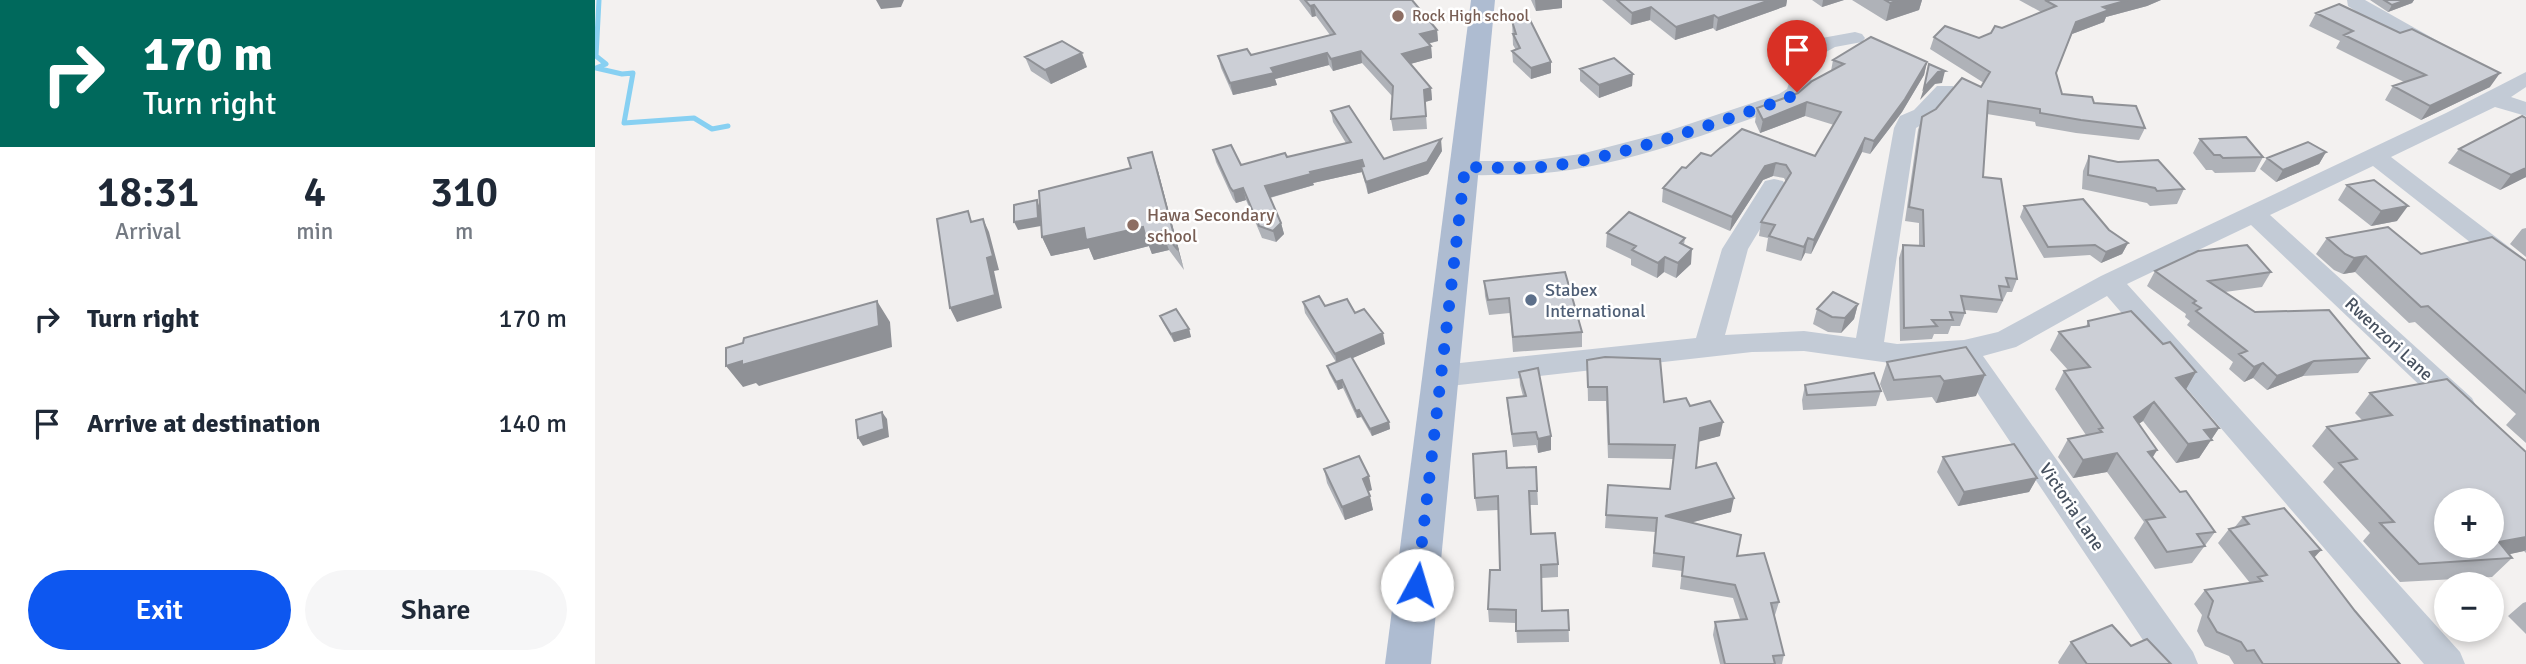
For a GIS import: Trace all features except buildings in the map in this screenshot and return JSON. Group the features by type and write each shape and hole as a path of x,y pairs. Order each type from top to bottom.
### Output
{"main road":[{"path":"1408,664 1483,0"}],"street":[{"path":"2355,2 2454,57"},
{"path":"1465,167 1549,166 1675,137 1787,99 1797,92 1807,54 1829,42 1855,38"},
{"path":"1441,376 1752,342 1804,341 1897,354 1964,350 2006,340 2110,282 2374,155 2505,84 2526,109"},
{"path":"1868,351 1905,128 1908,121 1922,115 1945,91"},
{"path":"2374,155 2526,273"},
{"path":"1708,347 1735,249 1774,186"},
{"name":"Rwenzori Lane","path":"2253,213 2486,428"},
{"path":"2110,282 2447,664"},
{"name":"Victoria Lane","path":"1964,350 2180,664"}],"waterway":[{"path":"599,0 596,56 606,64 596,68 622,74 633,73 624,123 694,118 712,129 728,126"}],"place":[{"name":"Rock High school","path":"1398,16"},
{"name":"Hawa Secondary school","path":"1133,225"},
{"name":"Stabex International","path":"1531,300"}],"route":[{"path":"1417,585 1465,167 1549,166 1606,155 1675,137 1787,99 1797,92"}]}
